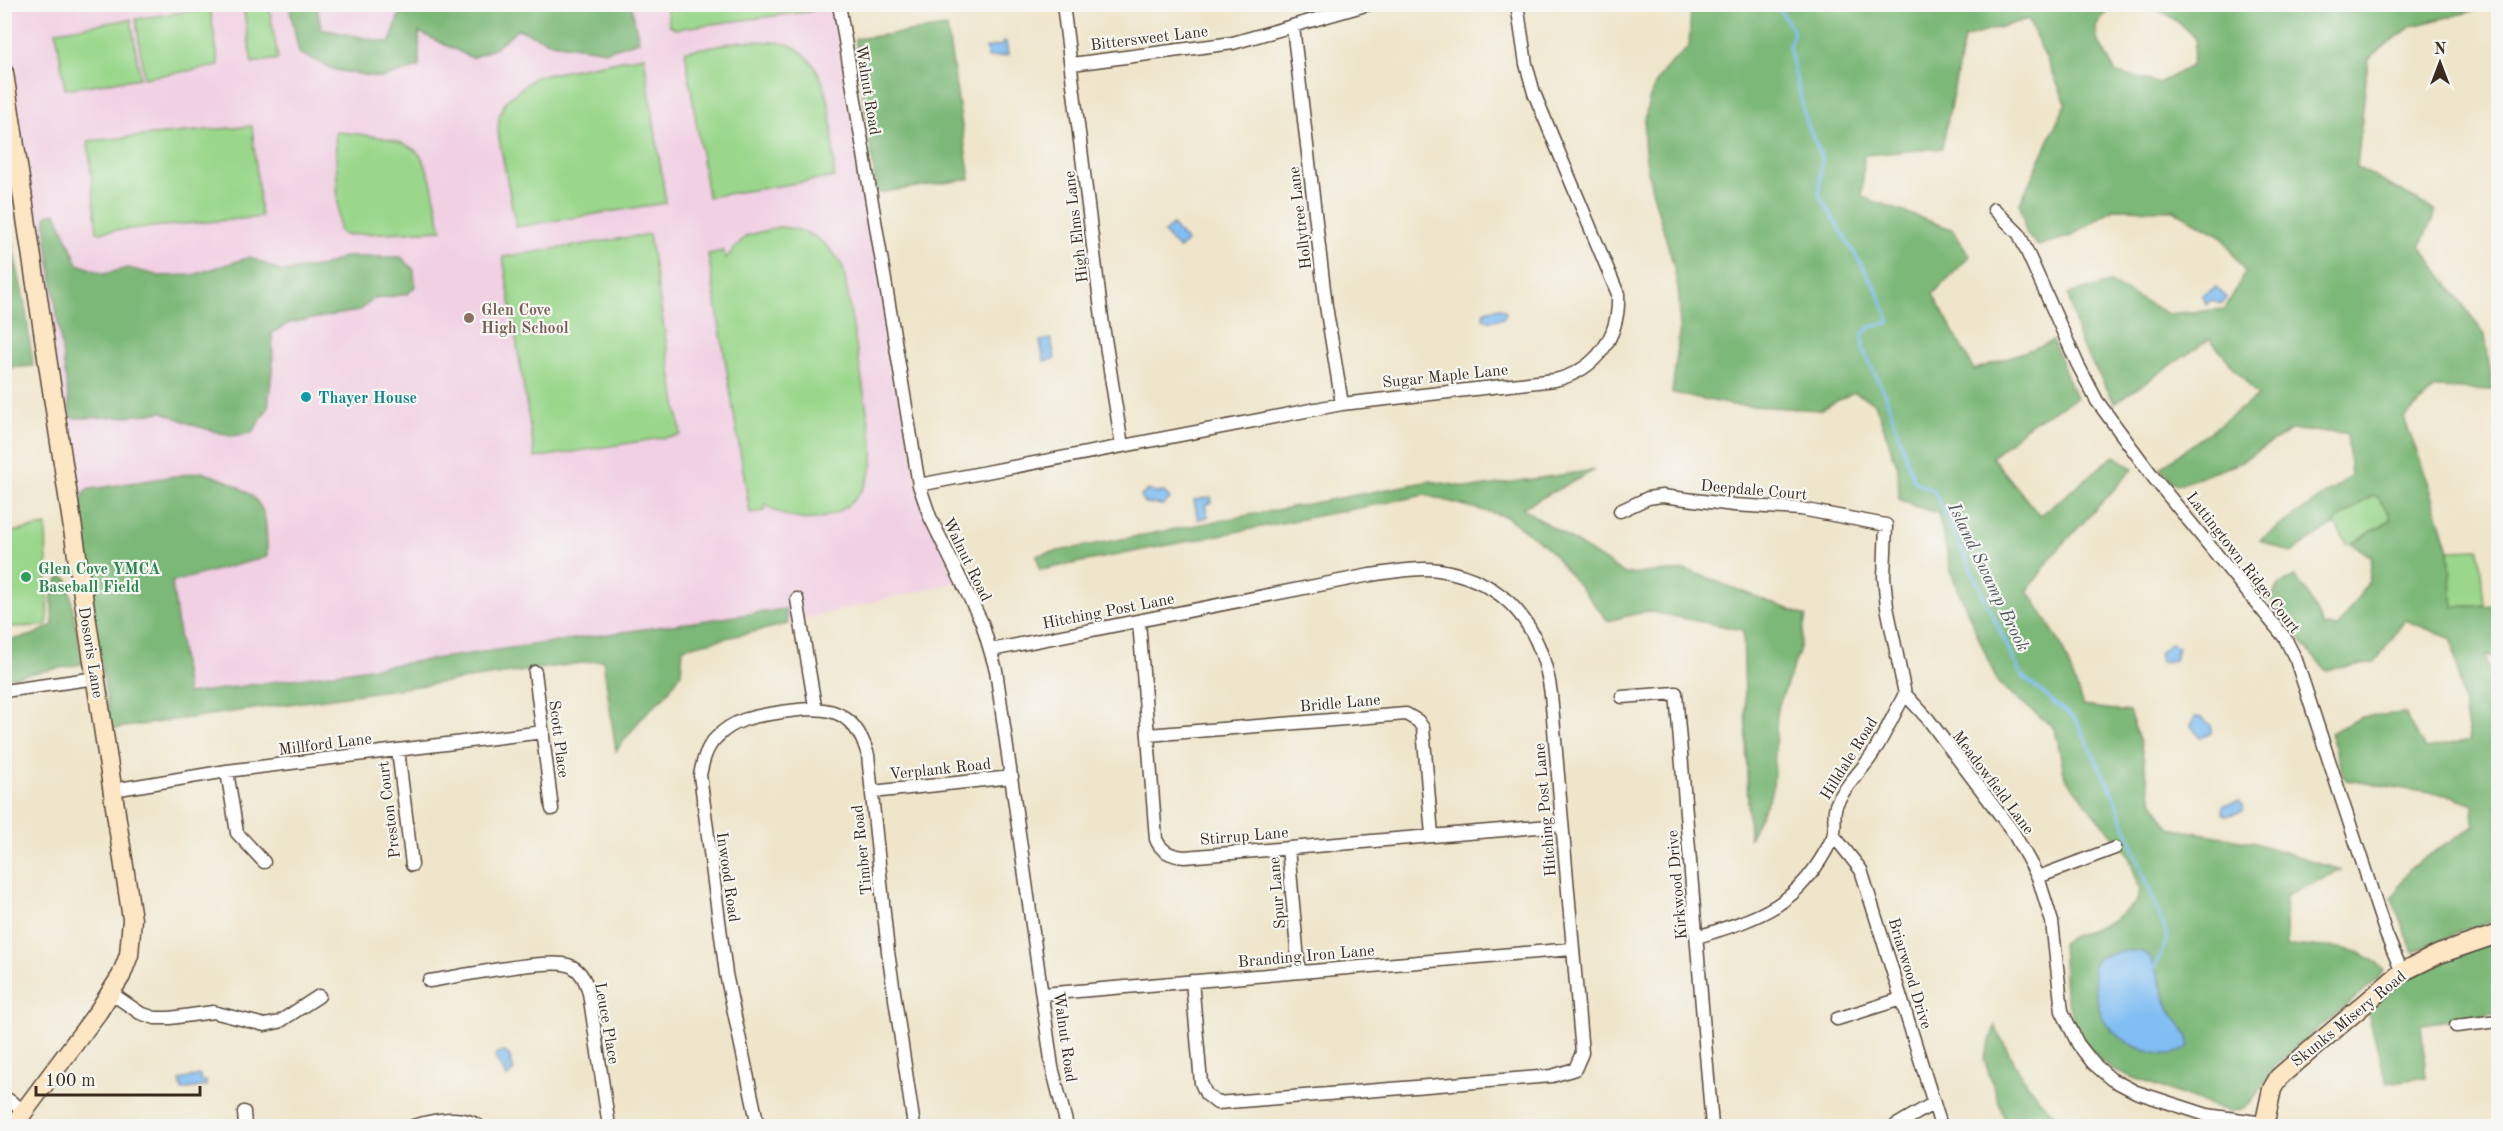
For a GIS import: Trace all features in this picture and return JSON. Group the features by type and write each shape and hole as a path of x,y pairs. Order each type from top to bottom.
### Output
{"street":[{"name":"Walnut Road","path":"839,4 919,486 930,517 982,623 996,670 1052,1067 1067,1126"},
{"name":"High Elms Lane","path":"1063,4 1103,326 1122,446"},
{"name":"Bittersweet Lane","path":"1072,64 1233,43 1369,4"},
{"name":"Sugar Maple Lane","path":"919,486 1342,404 1569,377 1598,357 1614,331 1619,313 1615,282 1534,93 1526,64 1517,4"},
{"name":"Hollytree Lane","path":"1293,27 1326,306 1342,404"},
{"name":"Dosoris Lane","path":"4,73 132,919 129,955 111,993 13,1126"},
{"name":"Lattingtown Ridge Court","path":"1994,208 2019,234 2078,365 2097,401 2154,478 2285,638 2296,660 2386,934 2402,972"},
{"name":"Deepdale Court","path":"1620,511 1648,498 1662,496 1734,505 1801,508 1886,525 1884,577 1887,607 1905,694"},
{"name":"Hitching Post Lane","path":"990,650 1370,575 1437,570 1477,581 1495,591 1517,610 1541,646 1551,694 1582,1053 1575,1069 1567,1073 1225,1104 1212,1101 1201,1083 1192,981"},
{"path":"796,598 815,706"},
{"name":"Stirrup Lane","path":"1139,621 1156,839 1162,850 1185,857 1562,825"},
{"name":"Scott Place","path":"535,672 552,809"},
{"path":"4,691 96,678"},
{"name":"Kirkwood Drive","path":"1623,697 1676,693 1712,1126"},
{"name":"Hilldale Road","path":"1834,836 1835,805 1846,787 1873,754 1905,694"},
{"name":"Meadowfield Lane","path":"1905,694 1928,719 2013,832 2038,878 2052,922 2062,1011 2074,1038 2093,1063 2111,1078 2136,1092 2207,1115 2263,1125"},
{"name":"Timber Road","path":"815,706 839,714 859,733 868,755 888,952 914,1126"},
{"name":"Inwood Road","path":"758,1126 726,974 700,775 710,745 734,723 758,716 815,706"},
{"name":"Bridle Lane","path":"1148,735 1407,714 1418,720 1423,729 1432,835"},
{"name":"Millford Lane","path":"113,790 227,771 543,732"},
{"name":"Preston Court","path":"398,750 412,865"},
{"path":"227,771 237,833 264,862"},
{"name":"Verplank Road","path":"872,792 1012,777"},
{"path":"1697,937 1754,920 1784,902 1801,885 1834,836"},
{"name":"Briarwood Drive","path":"1834,836 1861,870 1941,1126"},
{"name":"Spur Lane","path":"1288,848 1299,972"},
{"path":"2038,878 2115,848"},
{"name":"Skunks Misery Road","path":"2263,1125 2272,1089 2286,1069 2402,972 2439,954 2499,934"},
{"name":"Branding Iron Lane","path":"1043,994 1572,949"},
{"name":"Leuce Place","path":"429,981 553,963 574,968 581,974 589,993 609,1126"},
{"path":"111,993 140,1013 154,1018 213,1012 265,1025 279,1022 319,996"},
{"path":"1837,1019 1901,999"},
{"path":"2456,1026 2499,1021"},
{"path":"4,1098 25,1111"},
{"path":"1895,1126 1934,1103"},
{"path":"244,1112 245,1126"},
{"path":"413,1126 452,1119 466,1119 479,1126"}],"shaded area":[{"name":"Glen Cove High School","path":"4,5 835,5 917,486 957,582 683,648 111,729 5,32"}],"green space":[{"path":"269,5 278,59 252,63 243,6"},
{"path":"289,5 317,5 321,29 390,43 401,9 414,5 631,5 639,41 607,51 551,43 518,29 495,48 472,58 419,32 419,67 381,78 335,70 299,53"},
{"path":"666,5 811,5 812,11 675,29 669,24"},
{"path":"1691,5 2497,5 2412,26 2368,59 2357,167 2436,211 2420,246 2485,335 2493,390 2435,388 2404,418 2428,482 2449,550 2453,607 2498,605 2498,659 2486,654 2498,729 2498,920 2465,930 2413,952 2392,899 2410,868 2474,826 2473,804 2452,796 2346,780 2330,733 2362,717 2404,713 2425,749 2470,740 2452,639 2405,620 2375,662 2326,670 2270,600 2280,584 2295,577 2307,592 2323,626 2338,627 2369,581 2372,557 2352,544 2390,520 2390,515 2377,496 2372,495 2337,520 2335,524 2291,553 2260,540 2351,476 2347,433 2291,430 2235,465 2176,485 2160,468 2258,396 2210,339 2115,403 2080,342 2068,294 2110,283 2168,314 2225,309 2245,272 2222,236 2173,210 2113,209 2071,236 2038,246 2026,234 2020,203 2066,103 2028,19 1964,38 1942,148 1864,155 1862,197 1952,229 1970,256 1933,294 1974,370 2053,341 2076,398 2030,424 1992,457 2040,516 2114,456 2133,469 2054,554 2028,590 2062,646 2083,706 2129,712 2140,742 2152,800 2170,828 2252,842 2341,870 2285,897 2287,946 2352,950 2374,961 2384,970 2376,981 2278,1062 2251,1103 2244,1108 2230,1112 2115,1071 2095,1057 2076,1030 2065,992 2062,943 2068,938 2108,923 2136,903 2140,890 2128,854 2065,777 2055,729 1998,683 1952,575 1938,513 1899,499 1898,468 1875,403 1854,392 1820,410 1733,405 1672,393 1680,314 1678,288 1650,179 1645,151 1645,124 1650,97 1663,72 1689,47","holes":["2110,6 2149,8 2158,10 2175,20 2196,39 2191,66 2159,83 2116,73 2097,39 2096,27","2141,952 2152,962 2170,1009 2186,1032 2146,1050 2110,1029 2093,967"]},
{"path":"210,8 219,66 144,78 136,19"},
{"path":"131,19 140,78 65,89 56,31"},
{"path":"947,27 970,179 877,193 855,39"},
{"path":"742,41 787,44 806,56 817,70 829,104 834,177 708,197 685,51"},
{"path":"644,56 666,203 516,227 498,133 499,117 506,101 535,77"},
{"path":"252,126 261,217 97,232 88,141"},
{"path":"335,132 395,141 415,151 422,158 429,174 442,230 344,235 339,231"},
{"path":"5,211 25,305 33,366 5,368"},
{"path":"56,213 78,264 104,274 128,268 160,276 193,275 250,257 282,272 323,266 344,257 401,257 414,270 415,287 407,294 374,299 358,311 289,323 272,333 273,360 268,408 252,433 231,436 193,425 163,412 123,417 71,418 45,225 47,215"},
{"path":"779,227 808,233 824,243 843,267 873,446 872,467 865,485 853,500 838,511 821,518 802,519 783,515 765,504 765,511 750,513 708,254 723,251 725,259 746,236"},
{"path":"649,234 681,435 535,458 503,257"},
{"path":"1595,470 1522,508 1625,574 1687,570 1806,616 1799,652 1777,710 1773,789 1749,839 1743,630 1647,611 1608,621 1547,547 1507,517 1425,495 1040,570 1037,555 1430,481 1472,488"},
{"path":"201,472 240,488 256,501 265,519 267,557 172,582 187,694 785,609 788,624 683,648 681,673 666,695 643,716 616,751 603,660 111,729 78,506 86,490"},
{"path":"2373,495 2377,496 2390,515 2390,520 2352,544 2347,543 2335,524 2337,520"},
{"name":"Glen Cove YMCA Baseball Field","path":"46,526 48,621 45,626 5,627 5,533"},
{"path":"2479,549 2484,605 2453,607 2449,550"},
{"path":"61,576 68,579 82,664 5,678 5,641 33,635 53,625 52,592"},
{"path":"2498,939 2498,1013 2421,1024 2426,1077 2387,1083 2367,1010 2408,977"},
{"path":"1995,1026 2018,1069 2037,1097 2060,1119 2074,1126 2007,1126 1984,1059"}],"water":[{"path":"1006,42 1008,55 988,58 986,48 1002,45"},
{"path":"1172,225 1187,242 1179,249 1164,233"},
{"path":"2216,287 2227,298 2222,303 2211,300 2206,305 2203,295"},
{"path":"1501,308 1506,312 1504,318 1488,321 1483,318 1485,311"},
{"path":"1051,339 1055,359 1044,361 1040,341"},
{"path":"1148,490 1154,493 1164,492 1170,499 1163,505 1144,503 1141,496"},
{"path":"1211,497 1212,502 1205,505 1208,517 1198,519 1194,500"},
{"path":"2170,644 2178,647 2175,660 2161,662 2159,653"},
{"path":"2195,717 2202,718 2211,725 2211,733 2201,738 2191,726"},
{"path":"2239,801 2243,805 2243,811 2227,816 2223,813 2223,805"},
{"path":"2126,951 2144,953 2152,960 2168,1005 2189,1041 2189,1046 2179,1052 2153,1053 2139,1048 2114,1032 2105,1022 2095,987 2093,964 2100,957"},
{"path":"505,1052 509,1055 514,1071 507,1077 495,1058 497,1053"},
{"path":"200,1075 201,1081 206,1081 206,1086 182,1090 180,1080"}],"waterway":[{"name":"Island Swamp Brook","path":"1776,4 1794,32 1789,47 1806,121 1822,158 1819,195 1878,292 1890,322 1871,327 1862,334 1863,350 1886,397 1914,481 1934,491 2021,675 2076,720 2114,796 2168,938 2155,967"}],"place":[{"name":"Glen Cove High School","path":"469,318"},
{"name":"Thayer House","path":"306,397"},
{"name":"Glen Cove YMCA Baseball Field","path":"26,577"}]}
